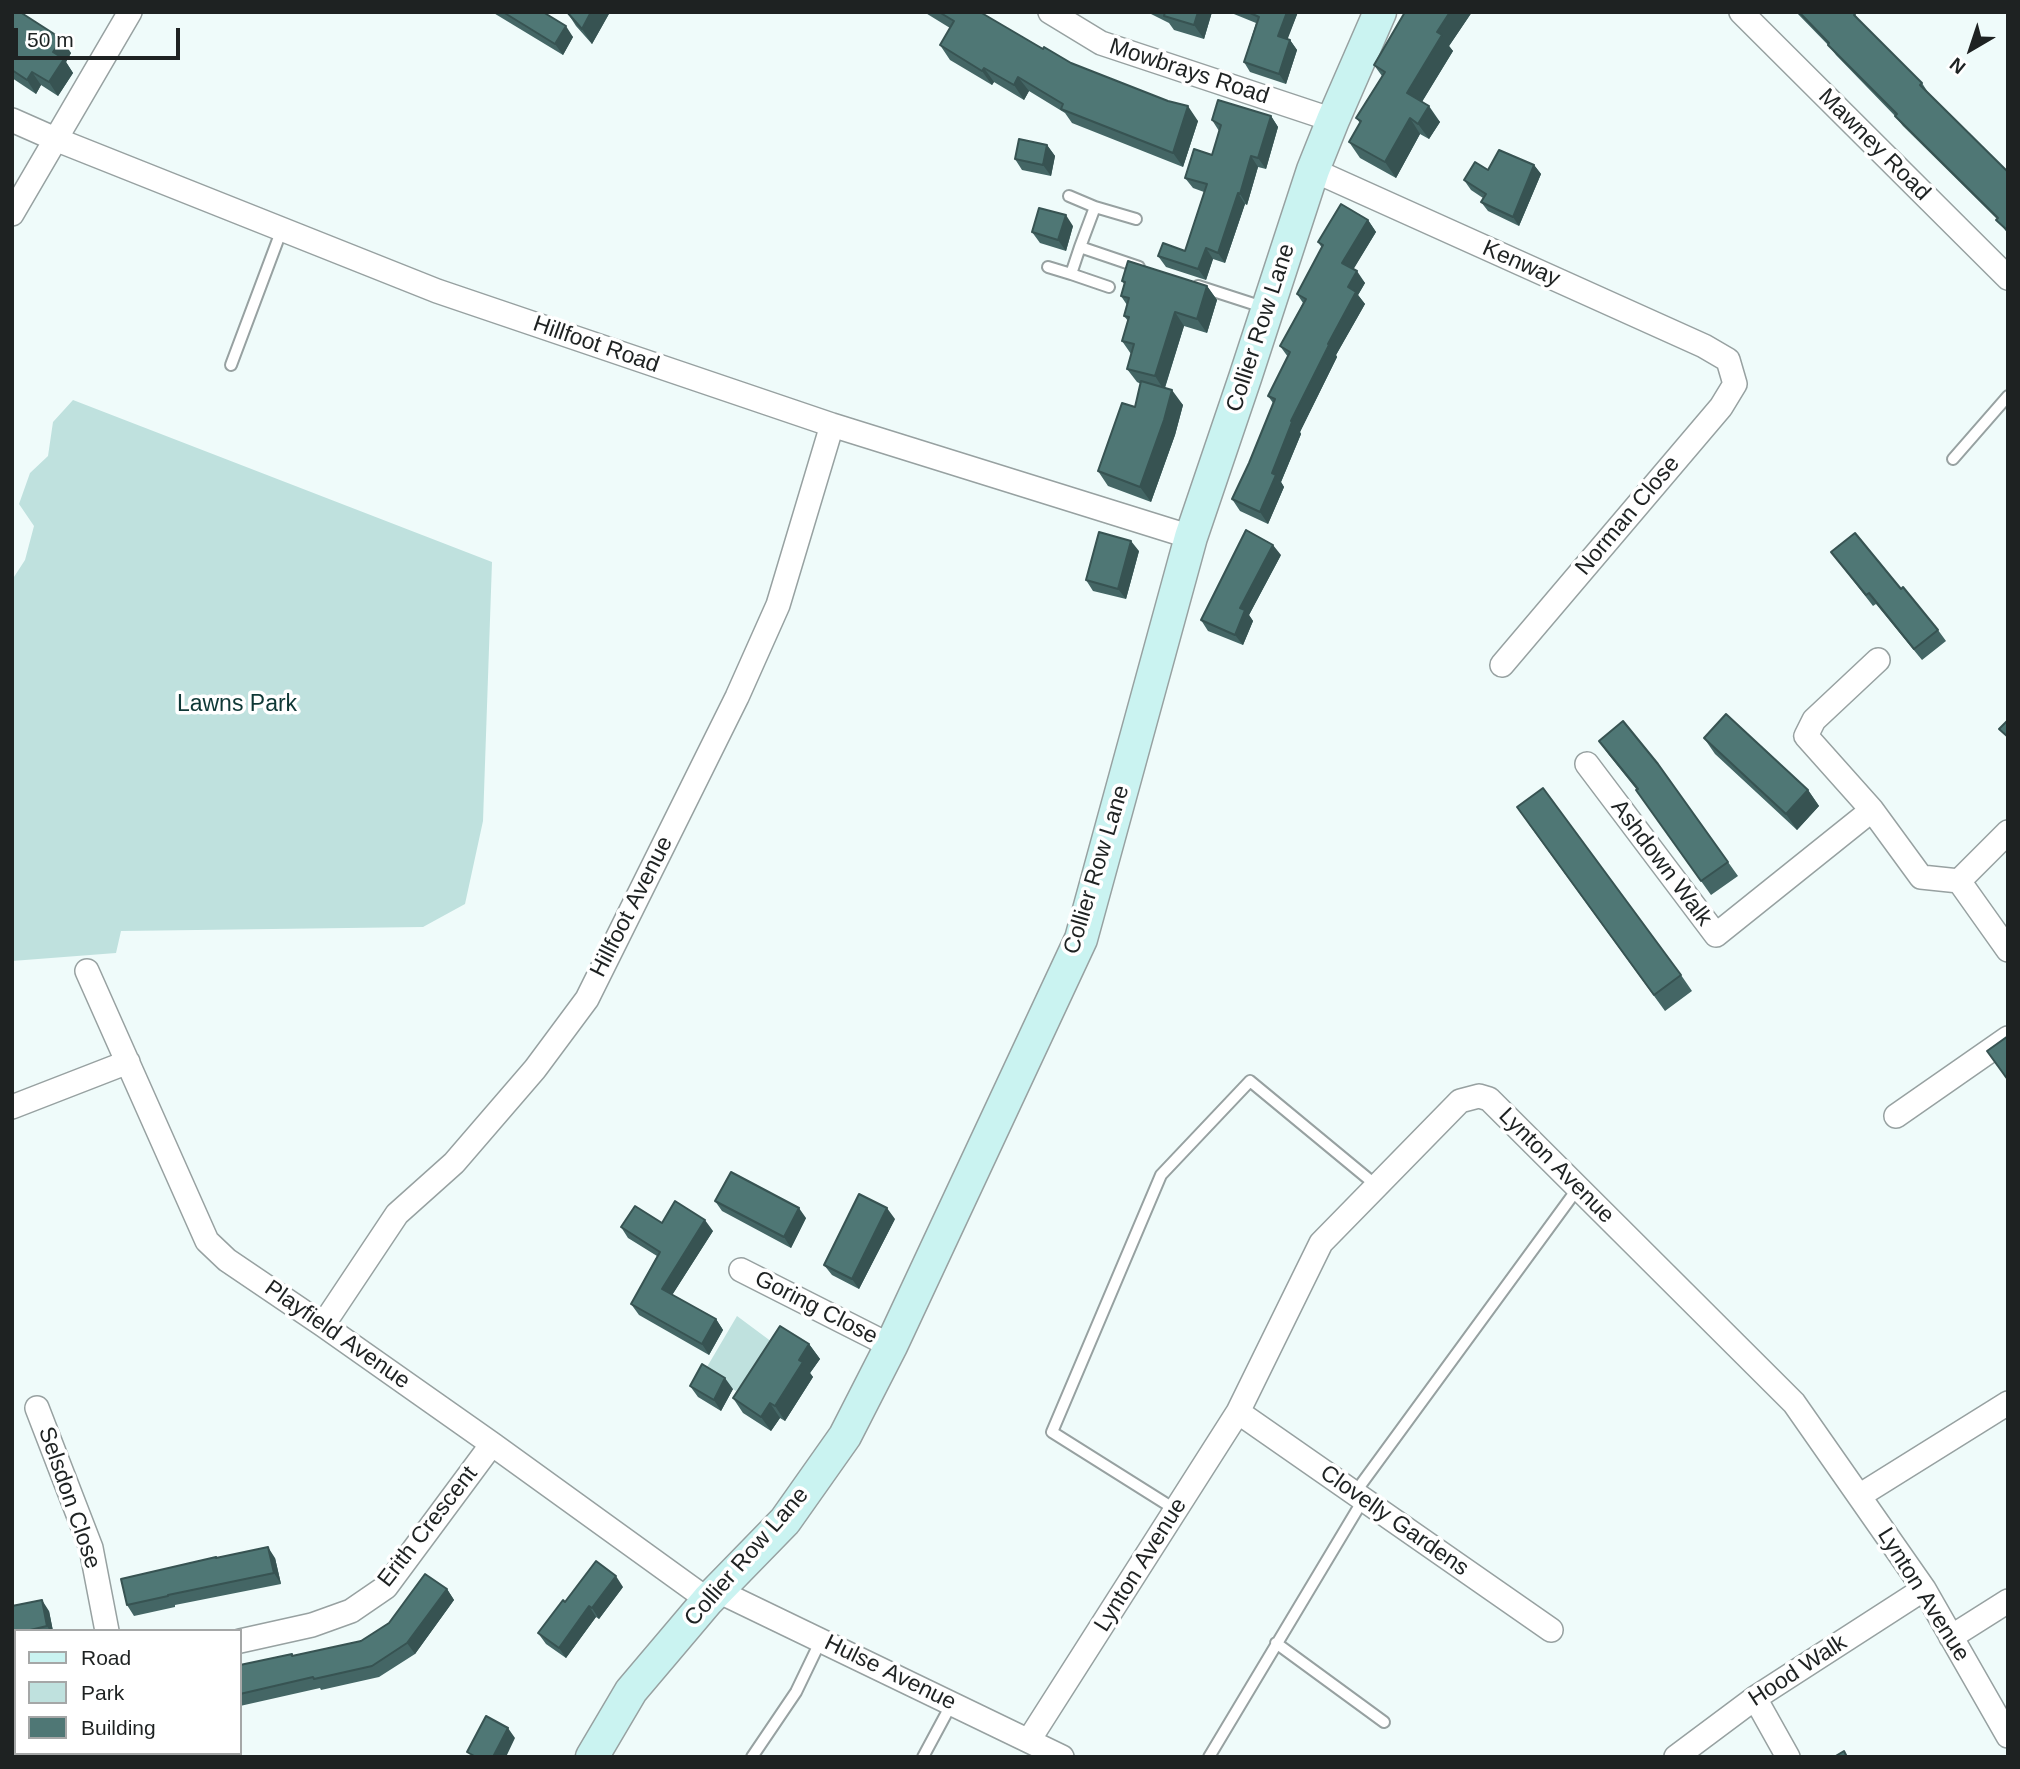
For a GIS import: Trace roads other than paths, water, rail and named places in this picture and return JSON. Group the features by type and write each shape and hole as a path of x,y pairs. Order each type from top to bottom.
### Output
{"main road":[{"name":"Collier Row Lane","path":"592,1757 631,1691 713,1595 785,1521 845,1436 891,1346 1081,939 1191,537 1313,170 1380,12"}],"street":[{"path":"12,214 130,12"},
{"name":"Mowbrays Road","path":"1050,12 1101,43 1333,120"},
{"name":"Mawney Road","path":"1741,12 2008,278"},
{"name":"Hillfoot Road","path":"12,120 437,291 832,425 1191,537"},
{"name":"Kenway","path":"1313,170 1704,346 1728,360"},
{"name":"Norman Close","path":"1502,665 1721,408 1735,384 1728,360"},
{"name":"Hillfoot Avenue","path":"323,1325 397,1214 454,1163 535,1069 587,999 737,697 778,605 832,425"},
{"path":"1878,660 1814,720 1806,736 1872,810 1921,877 1959,881 2008,950"},
{"name":"Ashdown Walk","path":"1587,764 1716,935 1872,810"},
{"path":"1959,881 2008,832"},
{"name":"Playfield Avenue","path":"87,971 207,1241 228,1260 713,1595"},
{"path":"1896,1116 2008,1038"},
{"path":"12,1107 128,1062"},
{"name":"Lynton Avenue","path":"1029,1740 1238,1412 1321,1244 1460,1101 1479,1096 1489,1100 1794,1403 1924,1589 2008,1736"},
{"name":"Goring Close","path":"741,1270 891,1346"},
{"path":"1859,1496 2008,1403"},
{"name":"Selsdon Close","path":"37,1408 91,1548 107,1629"},
{"name":"Clovelly Gardens","path":"1238,1412 1551,1630"},
{"name":"Erith Crescent","path":"242,1641 312,1625 351,1611 386,1587 492,1444"},
{"name":"Hood Walk","path":"1676,1757 1755,1699 1924,1589"},
{"name":"Hulse Avenue","path":"713,1595 821,1640 1062,1757"},
{"path":"1951,1637 2008,1601"},
{"path":"1755,1699 1788,1757"}],"lane":[{"path":"1069,196 1136,219"},
{"path":"1071,274 1095,207"},
{"path":"231,365 282,229"},
{"path":"1080,247 1155,272"},
{"path":"1048,267 1109,287"},
{"path":"1193,284 1268,309"},
{"path":"1953,459 2008,396"},
{"path":"1176,1510 1052,1432 1161,1175 1250,1081 1377,1186"},
{"path":"1209,1757 1359,1497 1578,1188"},
{"path":"752,1757 796,1692 821,1640"},
{"path":"1276,1643 1384,1722"},
{"path":"923,1757 952,1703"}],"park label":[{"name":"Lawns Park","path":"237,705"}]}
